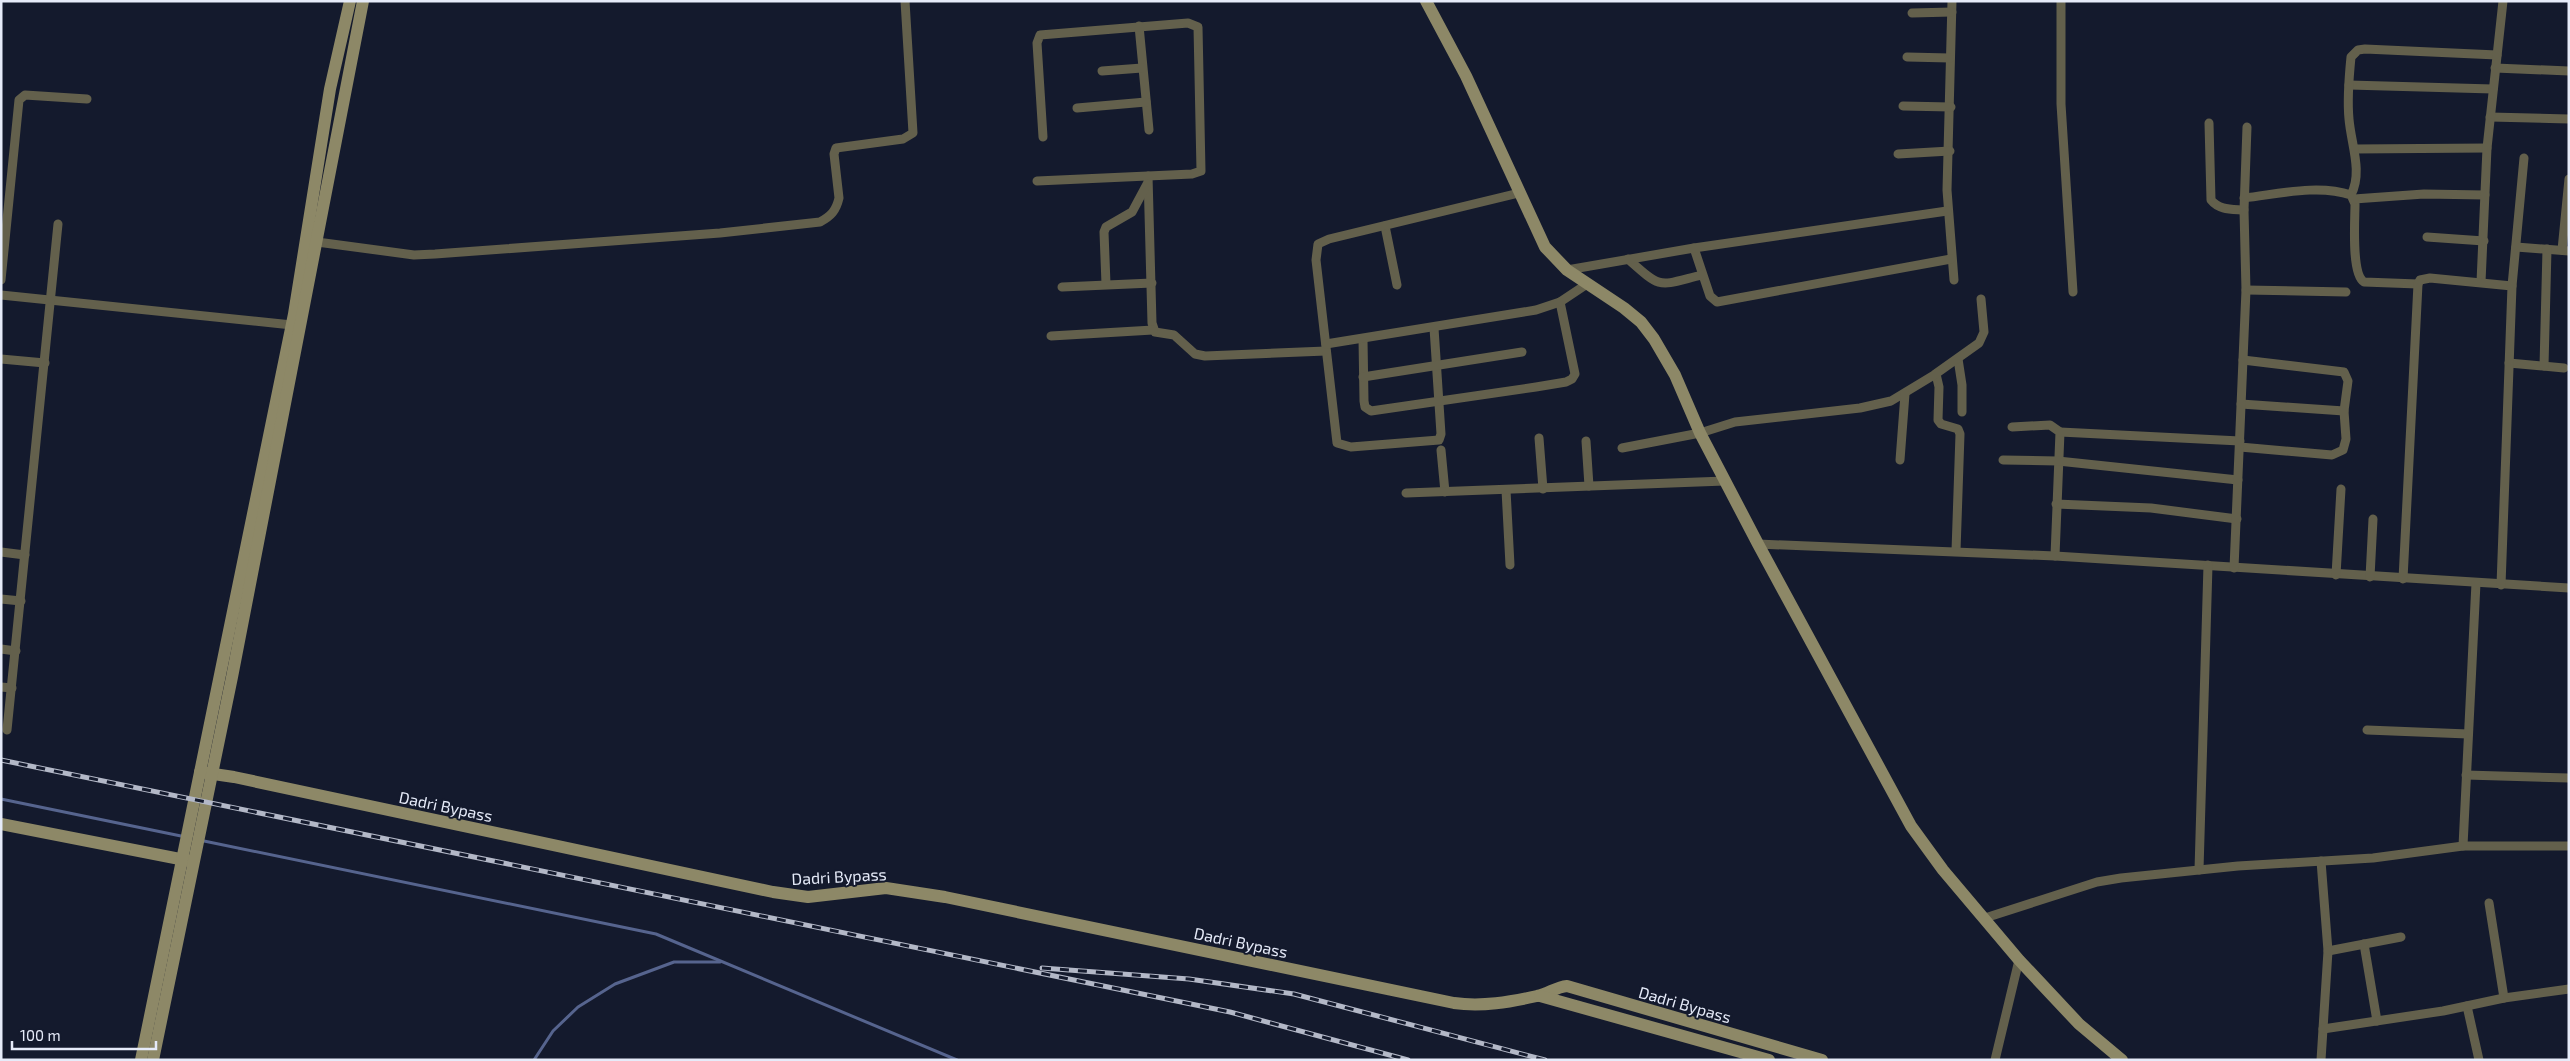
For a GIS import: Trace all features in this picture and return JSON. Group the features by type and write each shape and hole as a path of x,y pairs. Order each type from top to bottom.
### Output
{"main road":[{"path":"206,773 292,325 314,203 330,89 350,1"},
{"path":"153,1060 188,861 317,242 363,1"},
{"path":"1426,1 1466,76 1545,247 1567,270 1641,322 1654,339 1675,375 1700,432 1758,544 1911,826 1943,870 2020,960 2080,1024 2122,1060"},
{"name":"Dadri Bypass","path":"206,773 795,896 820,896 886,888 993,907 1454,1003 1480,1006 1540,996 1556,987 1567,986 1822,1060"},
{"path":"1,824 188,861"},
{"path":"141,1060 188,861"},
{"name":"Dadri Bypass","path":"1540,996 1769,1060"}],"street":[{"path":"317,242 407,254 435,254 720,233 820,222 832,214 839,198 834,154 836,148 903,140 913,133 905,1"},
{"path":"1952,1 1950,151 1947,211 1954,280"},
{"path":"2061,1 2061,104 2073,292"},
{"path":"2481,282 2487,148 2503,1"},
{"path":"1912,13 1952,12"},
{"path":"1037,181 1148,179 1198,173 1202,167 1198,27 1188,23 1139,26 1045,33 1037,38 1043,137"},
{"path":"1139,26 1148,130"},
{"path":"2418,284 2373,283 2361,280 2356,262 2353,197 2355,149 2349,118 2349,85 2352,57 2358,50 2497,55"},
{"path":"1907,57 1950,58"},
{"path":"1102,72 1142,68"},
{"path":"2495,68 2569,71"},
{"path":"2349,85 2493,89"},
{"path":"1,280 19,100 26,95 87,99"},
{"path":"1077,108 1146,102"},
{"path":"1903,106 1951,107"},
{"path":"2490,116 2569,119"},
{"path":"2208,123 2211,200 2215,205 2224,209 2244,210"},
{"path":"2234,568 2246,290 2244,198 2247,127"},
{"path":"2355,149 2487,148"},
{"path":"1898,154 1950,151"},
{"path":"2500,585 2512,286 2524,158"},
{"path":"1148,179 1153,330"},
{"path":"1106,284 1104,232 1106,227 1132,212 1148,179"},
{"path":"2516,247 2565,251 2569,179"},
{"path":"2244,198 2316,190 2333,190 2353,197 2424,194 2485,195"},
{"path":"1434,328 1441,434 1438,440 1351,447 1341,445 1335,438 1316,247 1329,239 1519,193"},
{"path":"1567,270 1694,248 1947,211"},
{"path":"7,730 58,224"},
{"path":"1385,226 1397,285"},
{"path":"2427,236 2484,241"},
{"path":"1694,248 1710,296 1721,302 1951,259"},
{"path":"2544,366 2547,249"},
{"path":"1628,259 1653,281 1661,284 1702,275"},
{"path":"2403,579 2418,284 2424,278 2512,286"},
{"path":"1062,287 1152,283"},
{"path":"1051,336 1153,330 1176,336 1200,355 1326,347 1536,310 1560,302 1587,284"},
{"path":"2246,290 2346,292"},
{"path":"1,295 292,325"},
{"path":"1622,448 1700,432 1735,422 1873,406 1905,394 1936,374 1982,339 1984,332 1981,299"},
{"path":"1363,339 1365,407 1371,411 1439,403 1572,379 1575,369 1560,302"},
{"path":"1363,377 1522,352"},
{"path":"1958,358 1962,385 1962,412"},
{"path":"1,359 45,363"},
{"path":"2012,426 2050,426 2060,432 2240,444 2299,454 2332,455 2340,453 2346,445 2344,411 2348,381 2344,372 2243,360"},
{"path":"2509,363 2564,368"},
{"path":"1936,374 1939,384 1938,420 1941,424 1956,428 1960,434 1956,551"},
{"path":"1900,460 1905,394"},
{"path":"2241,404 2344,411"},
{"path":"2055,556 2060,432"},
{"path":"1539,438 1543,489"},
{"path":"1586,441 1588,486"},
{"path":"1441,450 1445,492"},
{"path":"2003,460 2058,461 2238,480"},
{"path":"1406,493 1725,481"},
{"path":"2336,575 2341,489"},
{"path":"1506,490 1510,565"},
{"path":"2056,504 2151,508 2236,519"},
{"path":"2370,577 2372,519"},
{"path":"1758,544 2055,556 2336,575 2569,588"},
{"path":"1,552 25,555"},
{"path":"2199,870 2208,565"},
{"path":"2463,846 2476,583"},
{"path":"1,599 21,601"},
{"path":"1,649 16,650"},
{"path":"1,687 12,688"},
{"path":"2367,730 2468,734"},
{"path":"2466,775 2569,778"},
{"path":"1984,918 2108,879 2199,870 2391,856 2463,846 2569,846"},
{"path":"2321,861 2328,951 2321,1060"},
{"path":"2489,903 2504,998"},
{"path":"2328,951 2401,937"},
{"path":"2364,944 2377,1021"},
{"path":"1995,1060 2020,960"},
{"path":"2323,1029 2467,1006 2504,998 2569,989"},
{"path":"2467,1006 2480,1060"}],"waterway":[{"path":"1,799 181,836"},
{"path":"204,841 656,934 957,1060"},
{"path":"534,1060 553,1031 578,1007 615,984 674,962 720,962"}],"railway":[{"path":"1,760 1230,1012 1408,1060"},
{"path":"1042,968 1189,979 1294,994 1545,1060"}]}
